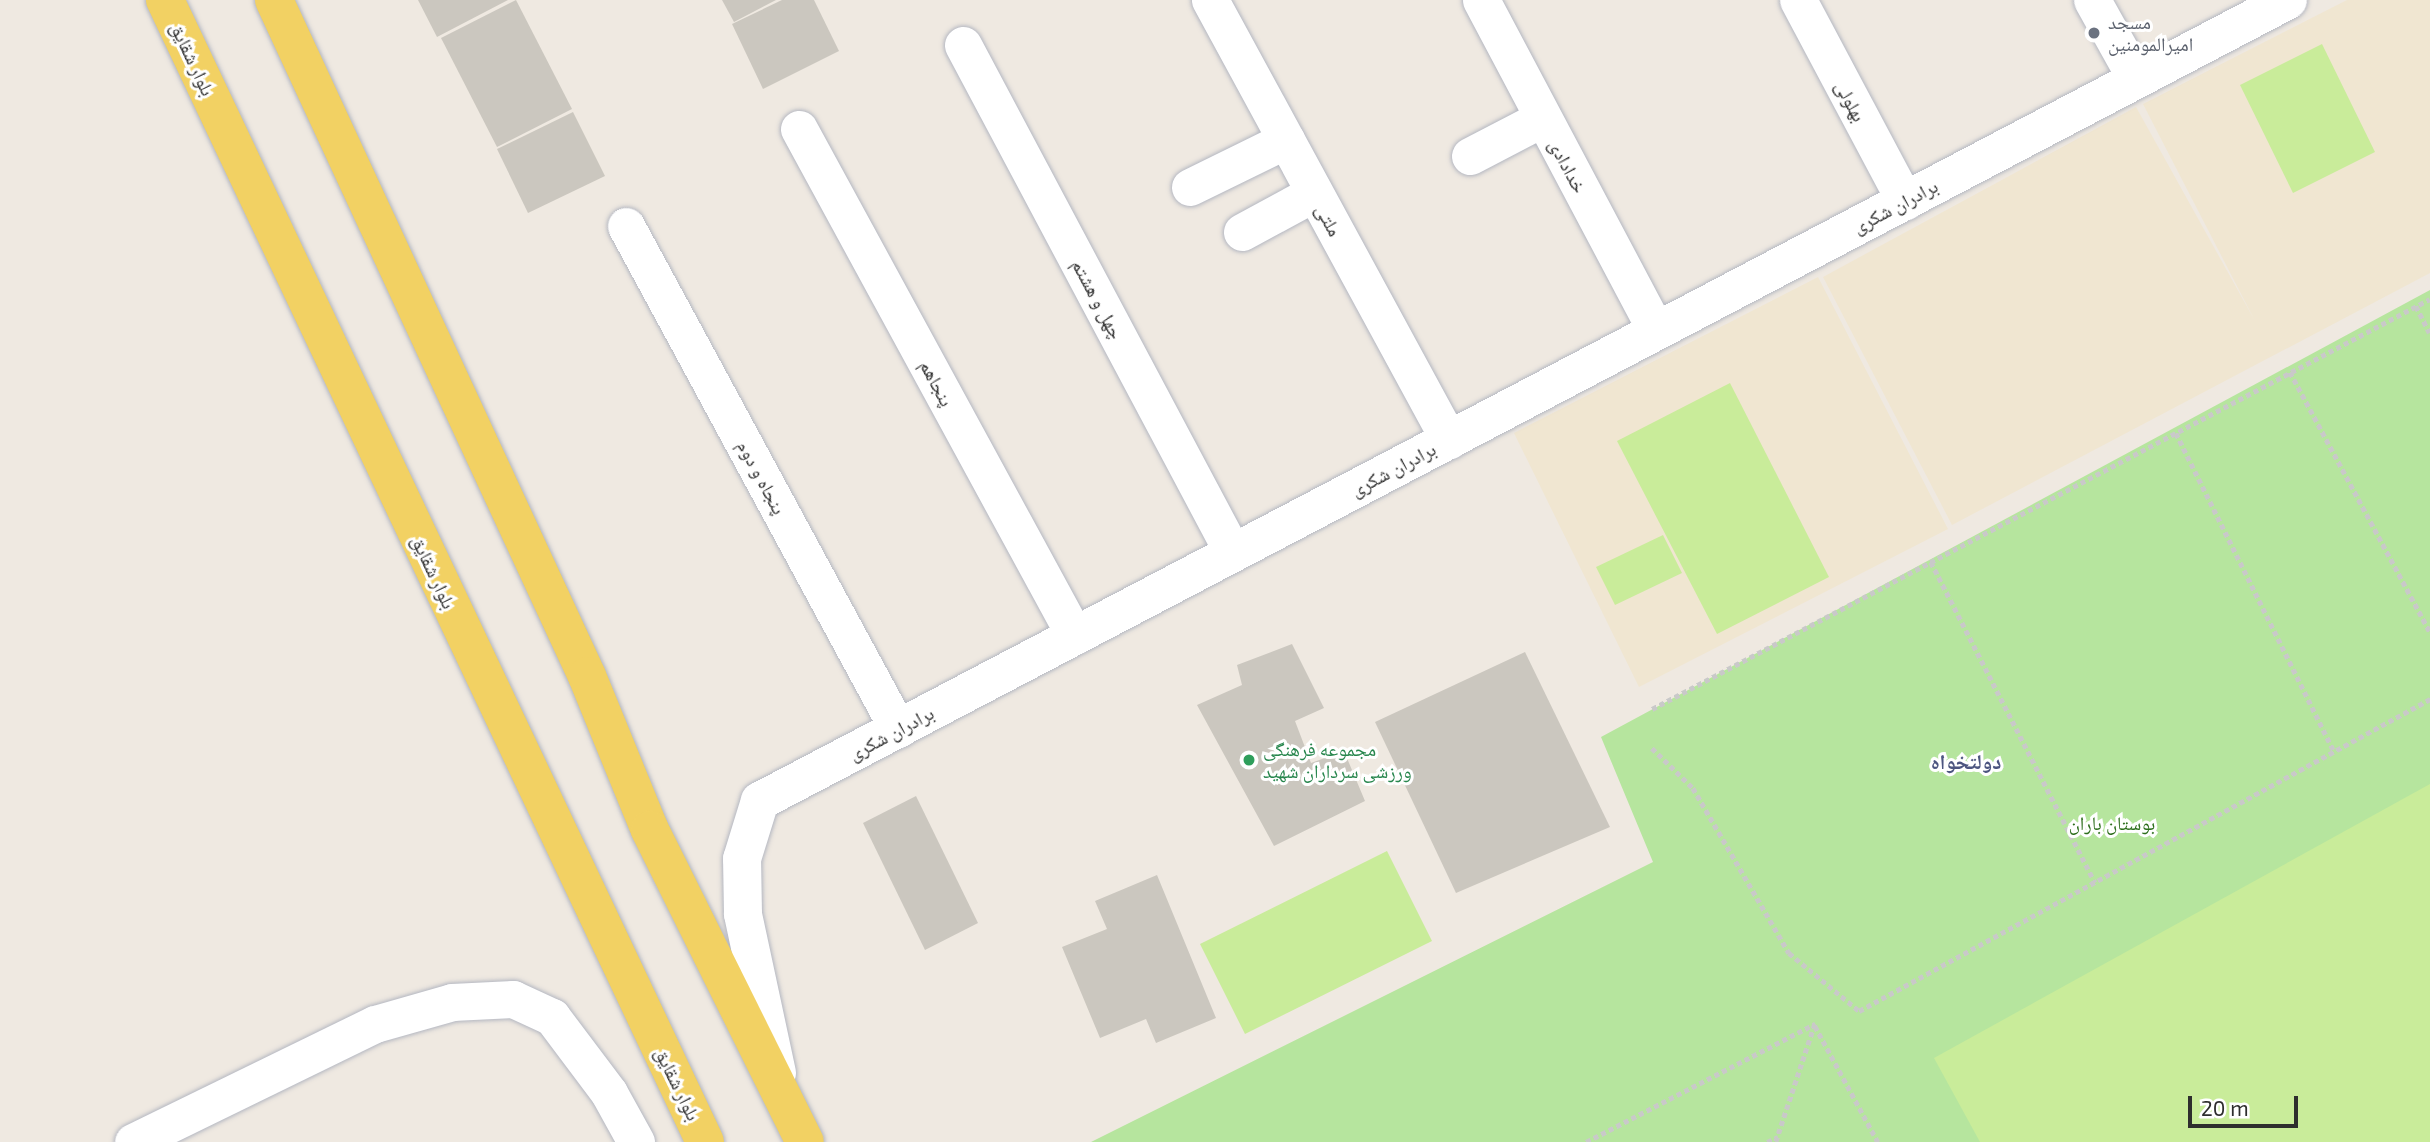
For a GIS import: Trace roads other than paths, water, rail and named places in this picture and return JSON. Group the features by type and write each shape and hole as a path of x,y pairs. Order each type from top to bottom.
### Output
{"main road":[{"name":"بلوار شقایق","path":"165,0 705,1142"},
{"path":"274,0 587,676 650,830 805,1142"}],"street":[{"name":"ملتی","path":"1210,0 1448,440"},
{"name":"خدادادی","path":"1481,0 1656,331"},
{"name":"بهلولی","path":"1798,0 1905,201"},
{"path":"2092,0 2136,79"},
{"name":"برادران شکری","path":"780,1090 743,914 742,859 760,801 2282,1"},
{"name":"چهل و هشتم","path":"963,46 1233,553"},
{"path":"1470,156 1543,118"},
{"name":"پنجاهم","path":"799,129 1074,636"},
{"path":"1190,187 1286,140"},
{"path":"1242,232 1314,193"},
{"name":"پنجاه و دوم","path":"626,226 898,729"},
{"path":"133,1142 375,1024 452,1002 513,999 552,1017 609,1093 636,1142"}],"place":[{"name":"مسجد امیرالمومنین","path":"2094,33"},
{"name":"مجموعه فرهنگی ورزشی سرداران شهید","path":"1249,760"}],"district":[{"name":"دولتخواه","path":"1966,761"}],"park label":[{"name":"بوستان باران","path":"2112,823"}]}
